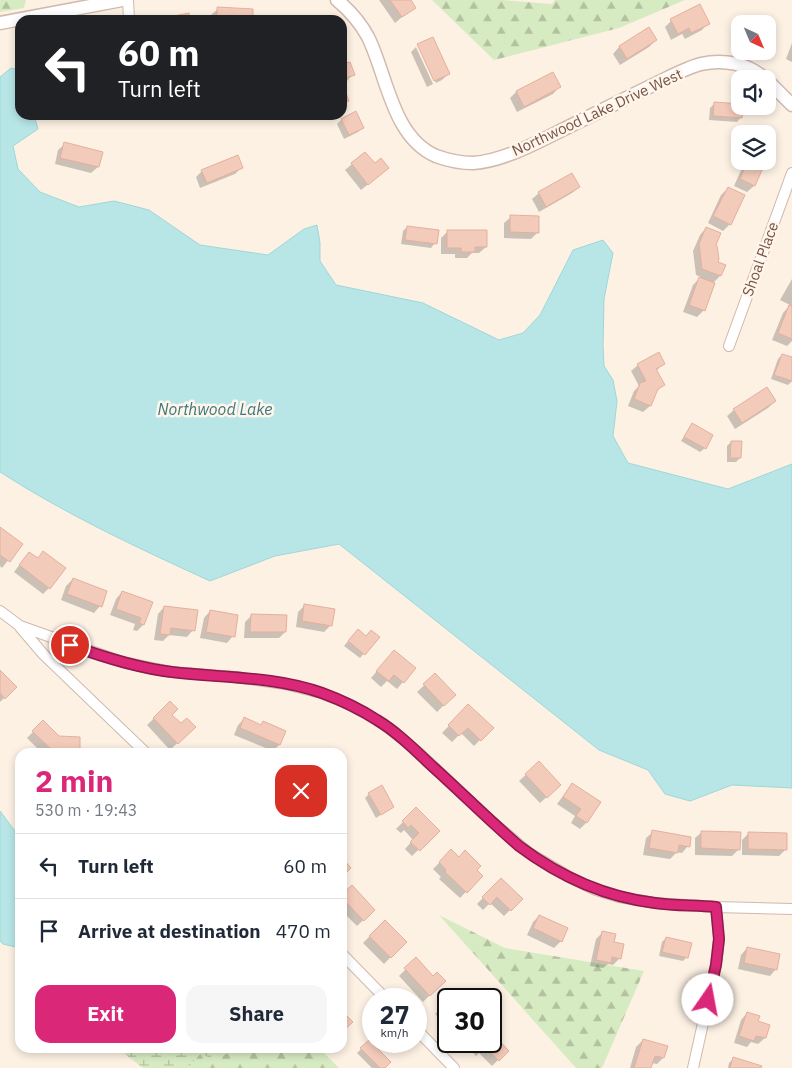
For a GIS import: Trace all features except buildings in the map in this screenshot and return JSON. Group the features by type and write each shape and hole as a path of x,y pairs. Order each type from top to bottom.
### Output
{"street":[{"path":"42,15 122,0"},
{"path":"128,0 129,15"},
{"name":"Northwood Lake Drive West","path":"336,0 355,17 368,38 390,96 407,131 415,141 436,156 460,162 485,161 522,149 667,78 701,64 726,62 738,64 751,70"},
{"path":"0,23 15,20"},
{"name":"Northwood Lake Drive West","path":"776,90 792,105"},
{"name":"Shoal Place","path":"729,346 792,173"},
{"path":"0,611 20,626 44,655 141,748"},
{"path":"20,626 87,651 147,668 285,684 320,693 344,702 389,728 418,752 529,854 596,890 655,903 792,909"},
{"path":"693,1068 716,965 719,939 716,907"},
{"path":"347,959 375,988"},
{"path":"427,1040 454,1068"}],"green space":[{"path":"0,0 26,0 24,8 0,12"},
{"path":"432,0 502,0 552,4 555,0 685,0 619,28 494,60"},
{"path":"439,915 505,948 644,971 602,1068 576,1068"},
{"path":"124,1053 228,1053 217,1060 200,1054 188,1068 143,1068"},
{"path":"324,1053 339,1068 188,1068 200,1054"}],"water":[{"name":"Northwood Lake","path":"11,68 15,69 15,120 35,120 38,129 13,146 18,169 40,192 79,207 114,201 149,210 200,245 268,255 304,229 317,225 320,261 336,285 423,303 499,340 523,333 540,315 573,250 603,240 613,253 604,299 604,366 613,380 617,401 613,436 628,463 728,489 792,464 792,788 732,785 690,801 665,794 648,770 599,750 339,544 275,556 210,581 77,517 0,472 0,77"},
{"path":"0,811 15,831 15,947 3,944 0,941"}],"route":[{"path":"70,645 147,668 285,684 320,693 344,702 389,728 418,752 529,854 573,879 596,890 619,896 655,903 716,907 719,939 716,965 708,1000"}]}
